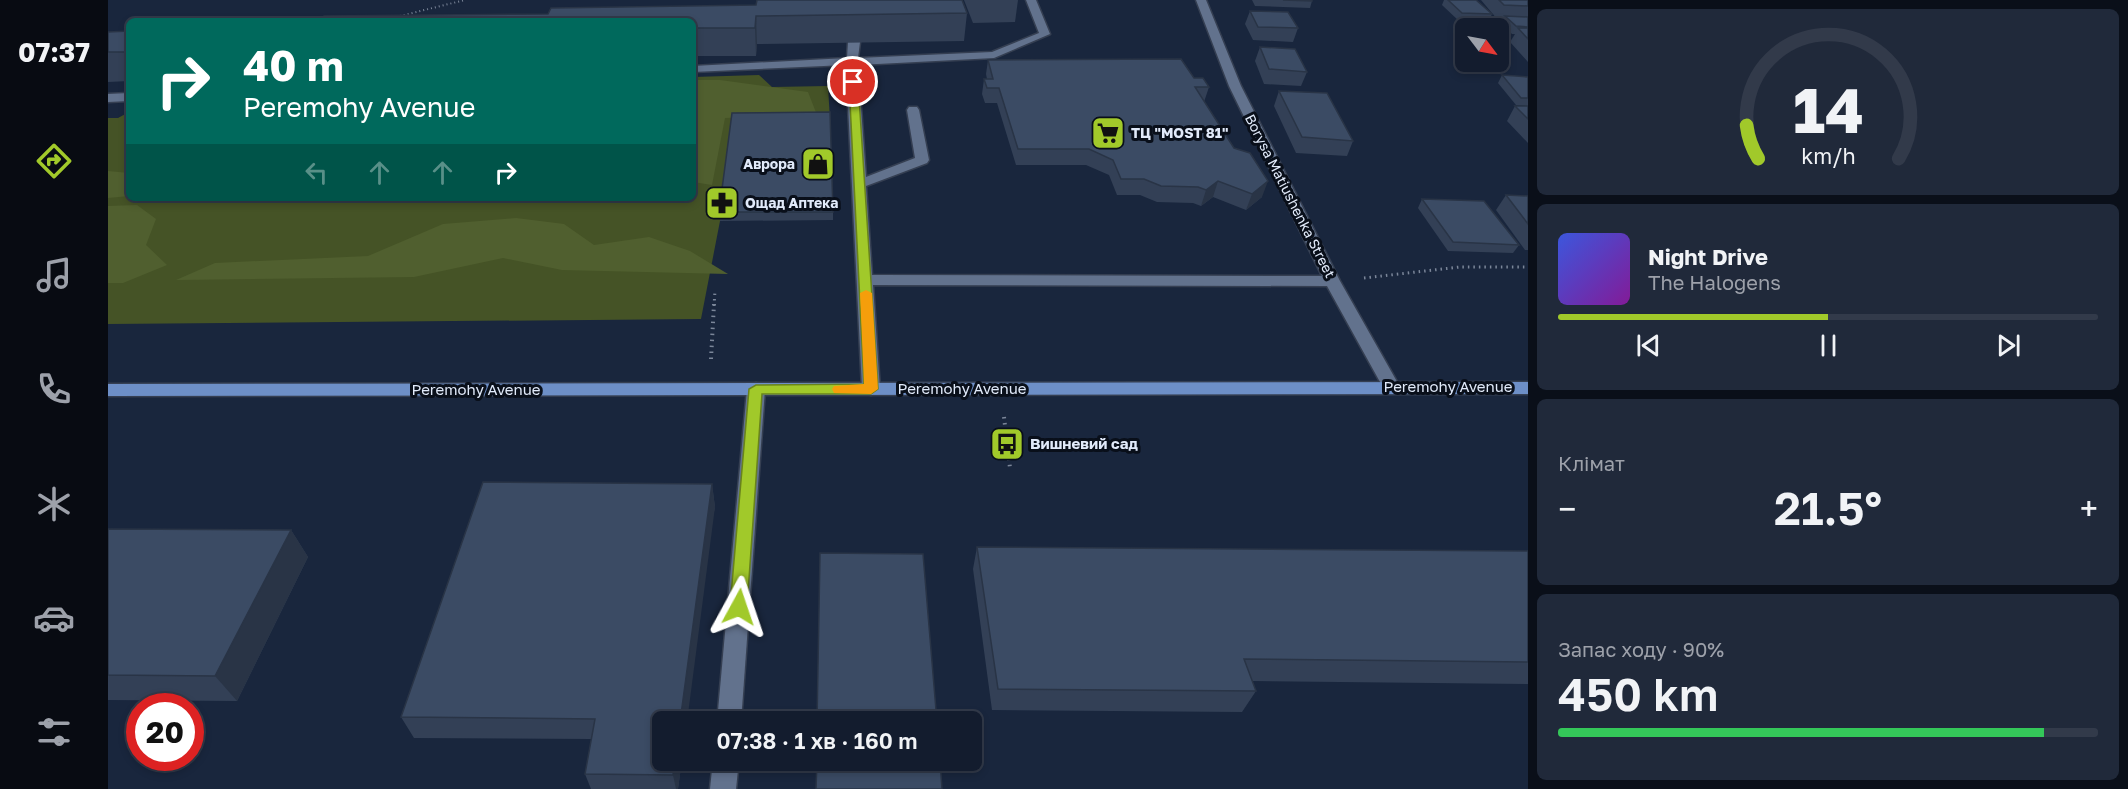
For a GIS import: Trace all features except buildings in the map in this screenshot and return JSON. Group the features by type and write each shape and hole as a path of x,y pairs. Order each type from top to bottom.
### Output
{"main road":[{"name":"Peremohy Avenue","path":"108,390 1528,388"}],"street":[{"path":"696,69 994,55 1045,34 1031,0"},
{"name":"Borysa Matiushenka Street","path":"1201,0 1235,86 1332,281 1391,387"},
{"path":"854,42 852,61 871,389"},
{"path":"108,98 126,97"},
{"path":"860,184 922,160 913,110"},
{"path":"865,280 1332,281"},
{"path":"730,711 756,389"},
{"path":"723,789 725,771"}],"path":[{"path":"388,18 465,0"},
{"path":"1332,281 1460,267 1528,267"},
{"path":"708,389 716,291"},
{"path":"1001,389 1010,468"}],"green space":[{"path":"759,75 772,87 828,86 830,120 732,121 720,221 701,319 108,324 108,118 118,118 126,114 126,201 696,201 696,77"},
{"path":"696,80 720,80 808,92 817,115 725,118 712,185 696,182"},
{"path":"108,171 126,173 126,196 108,198"},
{"path":"137,205 156,219 146,245 167,265 123,283 108,283 108,206"},
{"path":"516,218 564,224 594,245 649,237 690,251 728,274 562,270 503,258 414,277 176,280 215,263 368,256 443,224"}],"slow traffic":[{"path":"838,389 871,389 866,293"}],"place":[{"name":"ТЦ \"MOST 81\"","path":"1108,133"},
{"name":"Аврора","path":"818,164"},
{"name":"Ощад Аптека","path":"722,203"},
{"name":"Вишневий сад","path":"1007,444"}],"route":[{"path":"739,607 756,389 871,389 853,82"}]}
